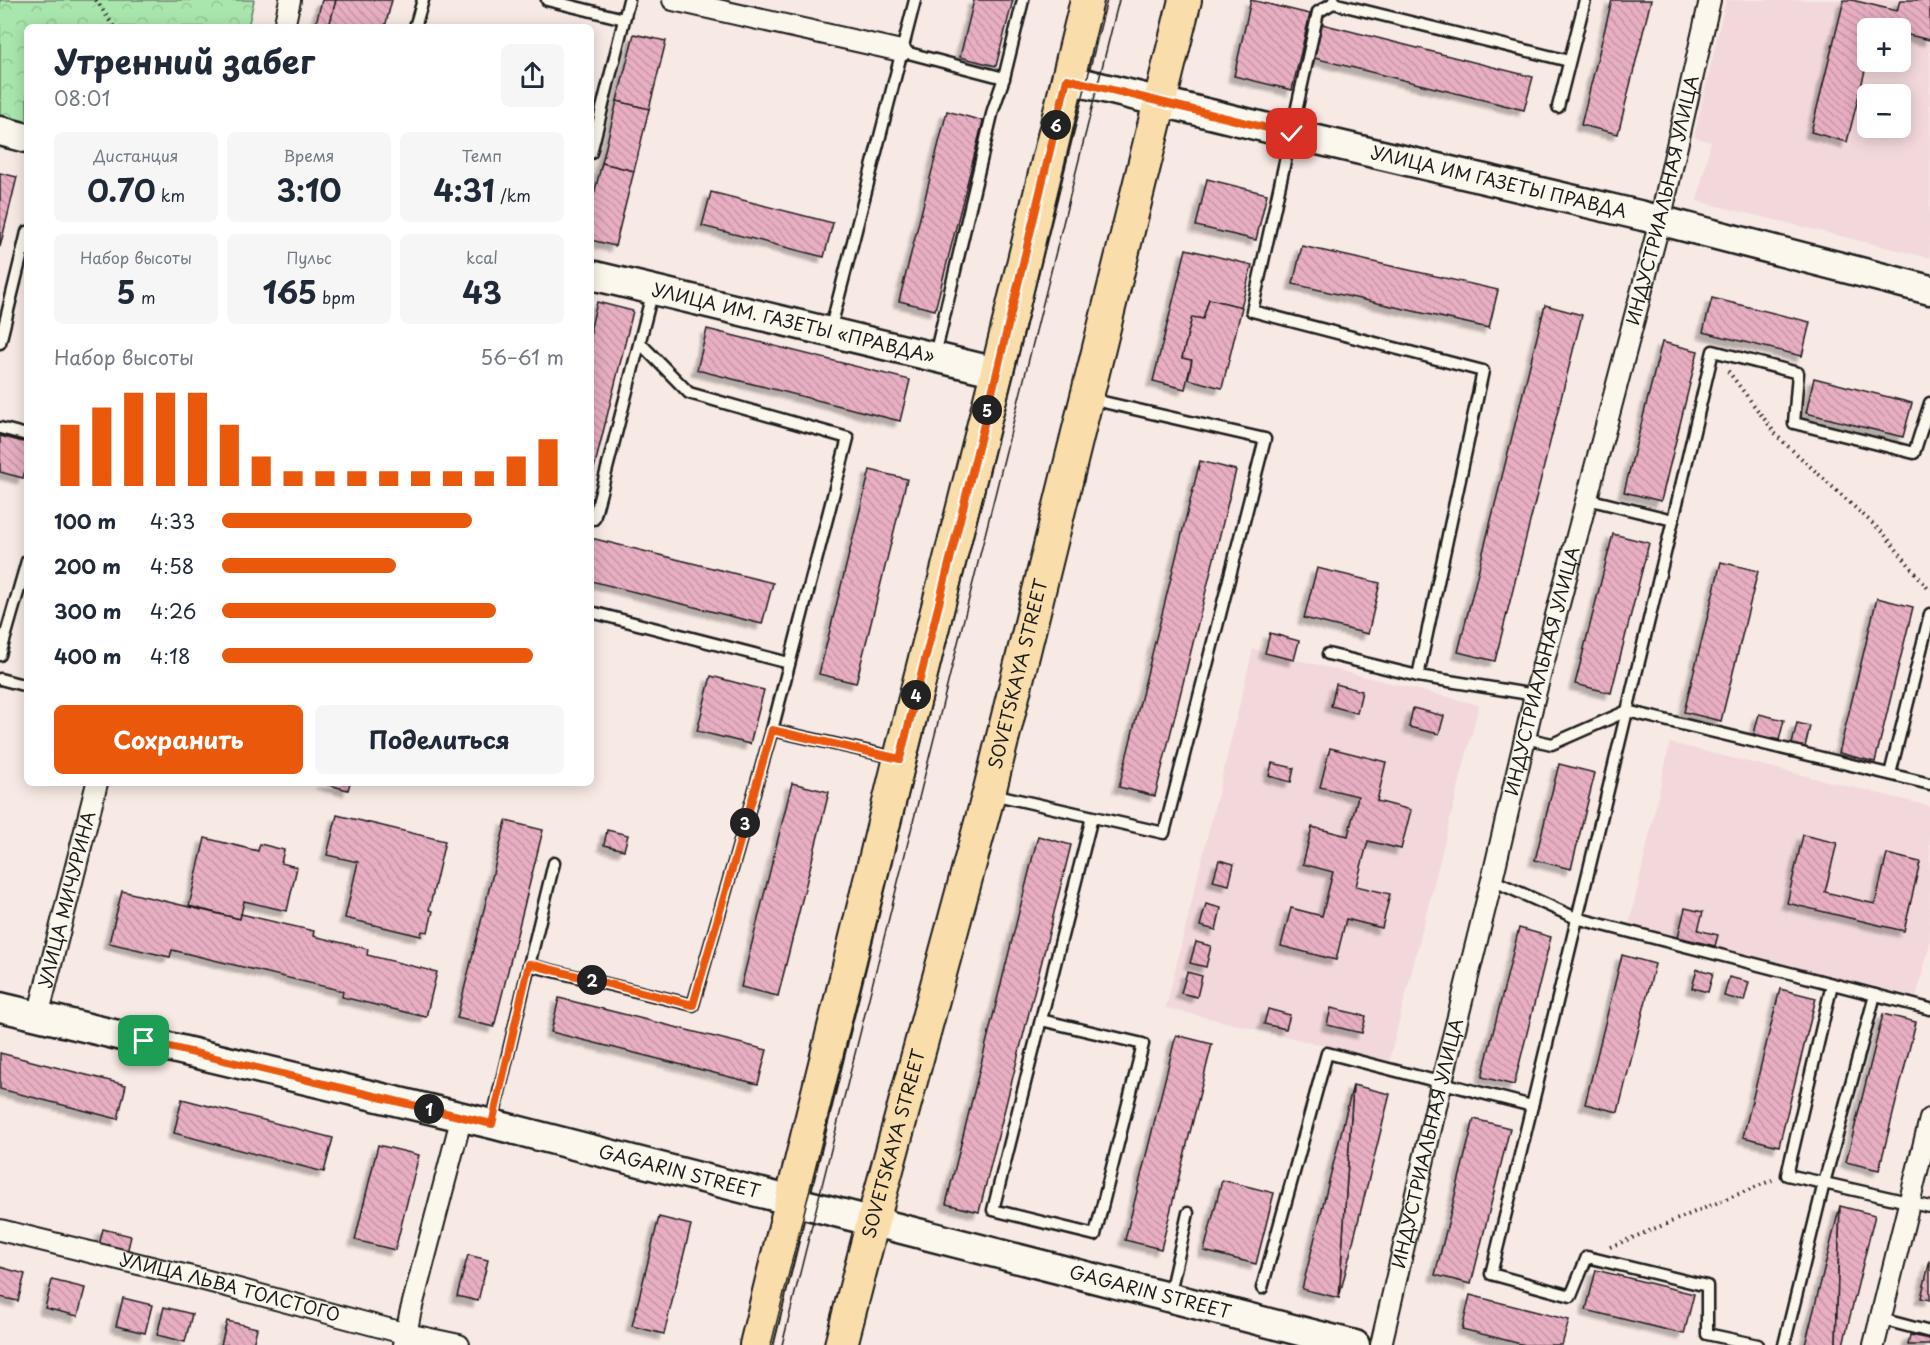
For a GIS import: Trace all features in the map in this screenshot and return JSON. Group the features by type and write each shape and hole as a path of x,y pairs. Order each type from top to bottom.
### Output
{"main road":[{"path":"756,1345 1087,0"},
{"name":"SOVETSKAYA STREET","path":"841,1345 989,793 1185,0"},
{"name":"УЛИЦА ИМ ГАЗЕТЫ ПРАВДА","path":"1067,79 1660,221 1930,290"},
{"path":"0,131 24,137"},
{"name":"УЛИЦА ИМ. ГАЗЕТЫ «ПРАВДА»","path":"594,276 997,372"},
{"name":"GAGARIN STREET","path":"0,1007 462,1116 1355,1345"}],"street":[{"path":"285,24 290,0"},
{"path":"673,0 902,51"},
{"name":"ИНДУСТРИАЛЬНАЯ УЛИЦА","path":"1381,1345 1535,695 1660,221 1710,0"},
{"name":"УЛИЦА МИЧУРИНА","path":"38,1016 96,786"},
{"path":"405,1340 462,1116"},
{"path":"1874,1345 1930,1119"},
{"name":"УЛИЦА ЛЬВА ТОЛСТОГО","path":"0,1230 208,1281 405,1340 459,1345"}],"lane":[{"path":"416,24 423,0"},
{"path":"547,0 624,19"},
{"path":"594,141 629,0"},
{"path":"830,331 915,0"},
{"path":"935,357 993,110 1004,78 1023,0"},
{"path":"1558,107 1585,0"},
{"path":"1418,676 1483,371 1252,311 1318,12 1334,1 1569,62"},
{"path":"902,51 1004,78"},
{"path":"0,344 24,253"},
{"path":"594,519 653,290"},
{"path":"529,964 693,1005 772,730 849,438 688,393 640,343"},
{"path":"1758,1345 1707,1334 1707,1286 1587,1257 1572,1296 1491,1274 1713,351 1798,372 1794,423 1914,453 1930,403"},
{"path":"989,793 1164,832 1265,439 1086,398"},
{"path":"0,429 24,434"},
{"path":"1587,499 1673,520"},
{"path":"0,655 24,571"},
{"path":"594,613 789,663"},
{"path":"1890,774 1930,614"},
{"path":"1328,654 1418,676 1535,695"},
{"path":"0,679 24,685"},
{"path":"1525,738 1552,744 1627,711 1930,784"},
{"path":"772,730 900,759"},
{"path":"1041,1020 1143,1044 1095,1235 993,1210 1092,817"},
{"path":"492,1124 554,863"},
{"path":"1492,880 1576,918 1930,1009"},
{"path":"1832,984 1787,1175 1930,1207"},
{"path":"1784,1345 1824,1183 1875,994"},
{"path":"1262,1288 1327,1053 1532,1106"},
{"path":"1168,1298 1188,1213"},
{"path":"1881,1319 1930,1332"}],"path":[{"path":"96,0 112,24"},
{"path":"1713,351 1778,437 1884,534 1930,591"},
{"path":"1587,1257 1787,1175"}],"shaded area":[{"path":"1726,0 1930,0 1930,258 1697,201 1711,142 1694,137"},
{"path":"1253,649 1479,705 1389,1061 1166,1008"},
{"path":"1670,743 1930,806 1930,943 1916,997 1629,926"}],"green space":[{"path":"0,0 254,0 249,24 24,24 24,124 0,118"}],"building":[{"path":"322,0 336,0 330,24 316,24"},
{"path":"336,0 392,0 386,24 330,24"},
{"path":"974,0 1013,0 996,66 960,57"},
{"path":"1251,0 1310,14 1292,90 1234,76"},
{"path":"1612,0 1651,0 1618,134 1581,125"},
{"path":"1844,0 1897,11 1900,0 1930,0 1930,40 1911,36 1911,18 1857,18 1857,72 1865,72 1862,84 1857,84 1857,102 1847,142 1811,132"},
{"path":"1322,24 1533,77 1524,110 1314,58"},
{"path":"634,34 666,41 649,109 617,101"},
{"path":"617,101 649,109 634,171 602,163"},
{"path":"947,111 983,121 935,310 899,301"},
{"path":"602,163 634,171 615,246 594,241 594,194"},
{"path":"0,173 17,177 0,247"},
{"path":"1207,179 1267,194 1256,240 1196,226"},
{"path":"711,192 833,223 824,257 702,226"},
{"path":"1302,246 1498,290 1489,328 1293,284"},
{"path":"1186,249 1252,265 1241,307 1209,299 1203,319 1192,317 1182,358 1192,360 1185,389 1153,381"},
{"path":"1712,298 1810,322 1802,356 1703,332"},
{"path":"1209,299 1242,307 1222,388 1188,379 1192,360 1182,358 1192,317 1203,319"},
{"path":"597,302 633,311 594,469 594,314"},
{"path":"1545,305 1582,315 1495,661 1458,652"},
{"path":"707,329 910,380 900,421 697,370"},
{"path":"1662,342 1698,351 1661,501 1624,492"},
{"path":"1814,378 1912,403 1903,437 1806,413"},
{"path":"0,436 24,442 23,478 0,472"},
{"path":"1200,461 1236,470 1155,796 1119,787"},
{"path":"870,470 907,479 856,683 819,674"},
{"path":"1613,534 1649,543 1611,693 1575,684"},
{"path":"594,539 773,583 762,624 594,582"},
{"path":"1721,562 1758,571 1721,721 1684,712"},
{"path":"1317,568 1380,583 1368,634 1304,618"},
{"path":"1877,598 1913,607 1875,762 1839,753"},
{"path":"1270,633 1299,641 1294,660 1265,653"},
{"path":"711,676 764,690 750,744 697,731"},
{"path":"1336,684 1362,691 1357,713 1331,706"},
{"path":"1413,708 1444,716 1439,734 1409,727"},
{"path":"1759,714 1784,720 1779,740 1754,734"},
{"path":"1797,723 1810,726 1805,747 1792,744"},
{"path":"1330,748 1386,762 1377,801 1411,810 1401,849 1368,841 1356,886 1390,894 1382,928 1346,919 1336,960 1281,946 1291,908 1322,916 1333,872 1303,864 1312,827 1348,836 1358,796 1320,787"},
{"path":"1272,763 1294,768 1291,782 1269,776"},
{"path":"1559,764 1595,773 1571,869 1535,860"},
{"path":"792,783 829,792 778,996 741,987"},
{"path":"333,786 349,786 348,790"},
{"path":"337,815 445,841 429,910 433,911 428,932 422,931 421,936 345,918 358,862 327,855"},
{"path":"506,821 543,830 494,1027 457,1018"},
{"path":"607,830 628,835 624,850 604,845"},
{"path":"1803,835 1837,843 1825,892 1875,904 1887,854 1920,862 1904,931 1787,903"},
{"path":"1038,836 1071,845 979,1212 946,1204"},
{"path":"205,838 258,851 260,844 284,850 281,863 297,867 287,911 244,901 240,919 189,906"},
{"path":"1219,860 1234,864 1229,885 1213,881"},
{"path":"122,891 240,919 241,914 314,931 313,936 368,949 367,955 437,972 426,1017 342,997 343,991 172,950 170,957 109,943"},
{"path":"1206,904 1221,908 1216,930 1200,926"},
{"path":"1685,908 1703,912 1698,930 1718,935 1715,946 1678,937"},
{"path":"1519,928 1551,937 1514,1085 1482,1077"},
{"path":"1196,942 1211,946 1206,967 1190,963"},
{"path":"1622,955 1655,964 1618,1112 1585,1104"},
{"path":"1697,969 1713,973 1708,992 1692,988"},
{"path":"1187,972 1202,976 1197,997 1181,993"},
{"path":"1729,977 1749,982 1744,1001 1724,996"},
{"path":"1780,989 1816,998 1779,1146 1743,1137"},
{"path":"559,998 767,1050 758,1084 551,1032"},
{"path":"1331,1008 1366,1016 1362,1033 1327,1025"},
{"path":"1268,1009 1290,1015 1286,1029 1264,1024"},
{"path":"1883,1014 1916,1022 1879,1170 1846,1162"},
{"path":"1176,1035 1212,1044 1161,1249 1125,1240"},
{"path":"0,1053 126,1085 118,1119 0,1089"},
{"path":"1353,1085 1390,1094 1339,1298"},
{"path":"1353,1085 1339,1298 1302,1289"},
{"path":"182,1099 333,1138 324,1172 174,1133"},
{"path":"1474,1119 1510,1128 1471,1284 1435,1275"},
{"path":"378,1145 419,1155 395,1250 355,1240"},
{"path":"1222,1180 1274,1193 1256,1264 1204,1251"},
{"path":"1840,1206 1836,1345 1805,1345"},
{"path":"1840,1206 1875,1215 1843,1345 1836,1345"},
{"path":"659,1217 691,1225 664,1334 632,1326"},
{"path":"103,1229 131,1236 126,1257 98,1250"},
{"path":"468,1255 488,1260 478,1301 457,1296"},
{"path":"1930,1260 1930,1300 1921,1298"},
{"path":"0,1267 25,1274 18,1301 0,1297"},
{"path":"1596,1270 1694,1294 1684,1334 1586,1310"},
{"path":"52,1280 85,1288 78,1316 45,1308"},
{"path":"1470,1295 1569,1320 1562,1345 1525,1345 1462,1329"},
{"path":"123,1298 152,1305 145,1333 116,1326"},
{"path":"164,1307 192,1314 185,1342 157,1335"},
{"path":"227,1321 257,1328 253,1345 221,1345"},
{"path":"1910,1335 1930,1339 1930,1345 1908,1345"}],"tram line":[{"path":"771,1345 1107,0"},
{"path":"782,1345 1119,0"}],"route":[{"path":"144,1041 492,1124 529,964 693,1005 772,730 900,759 997,372 1067,79 1292,134"}]}
